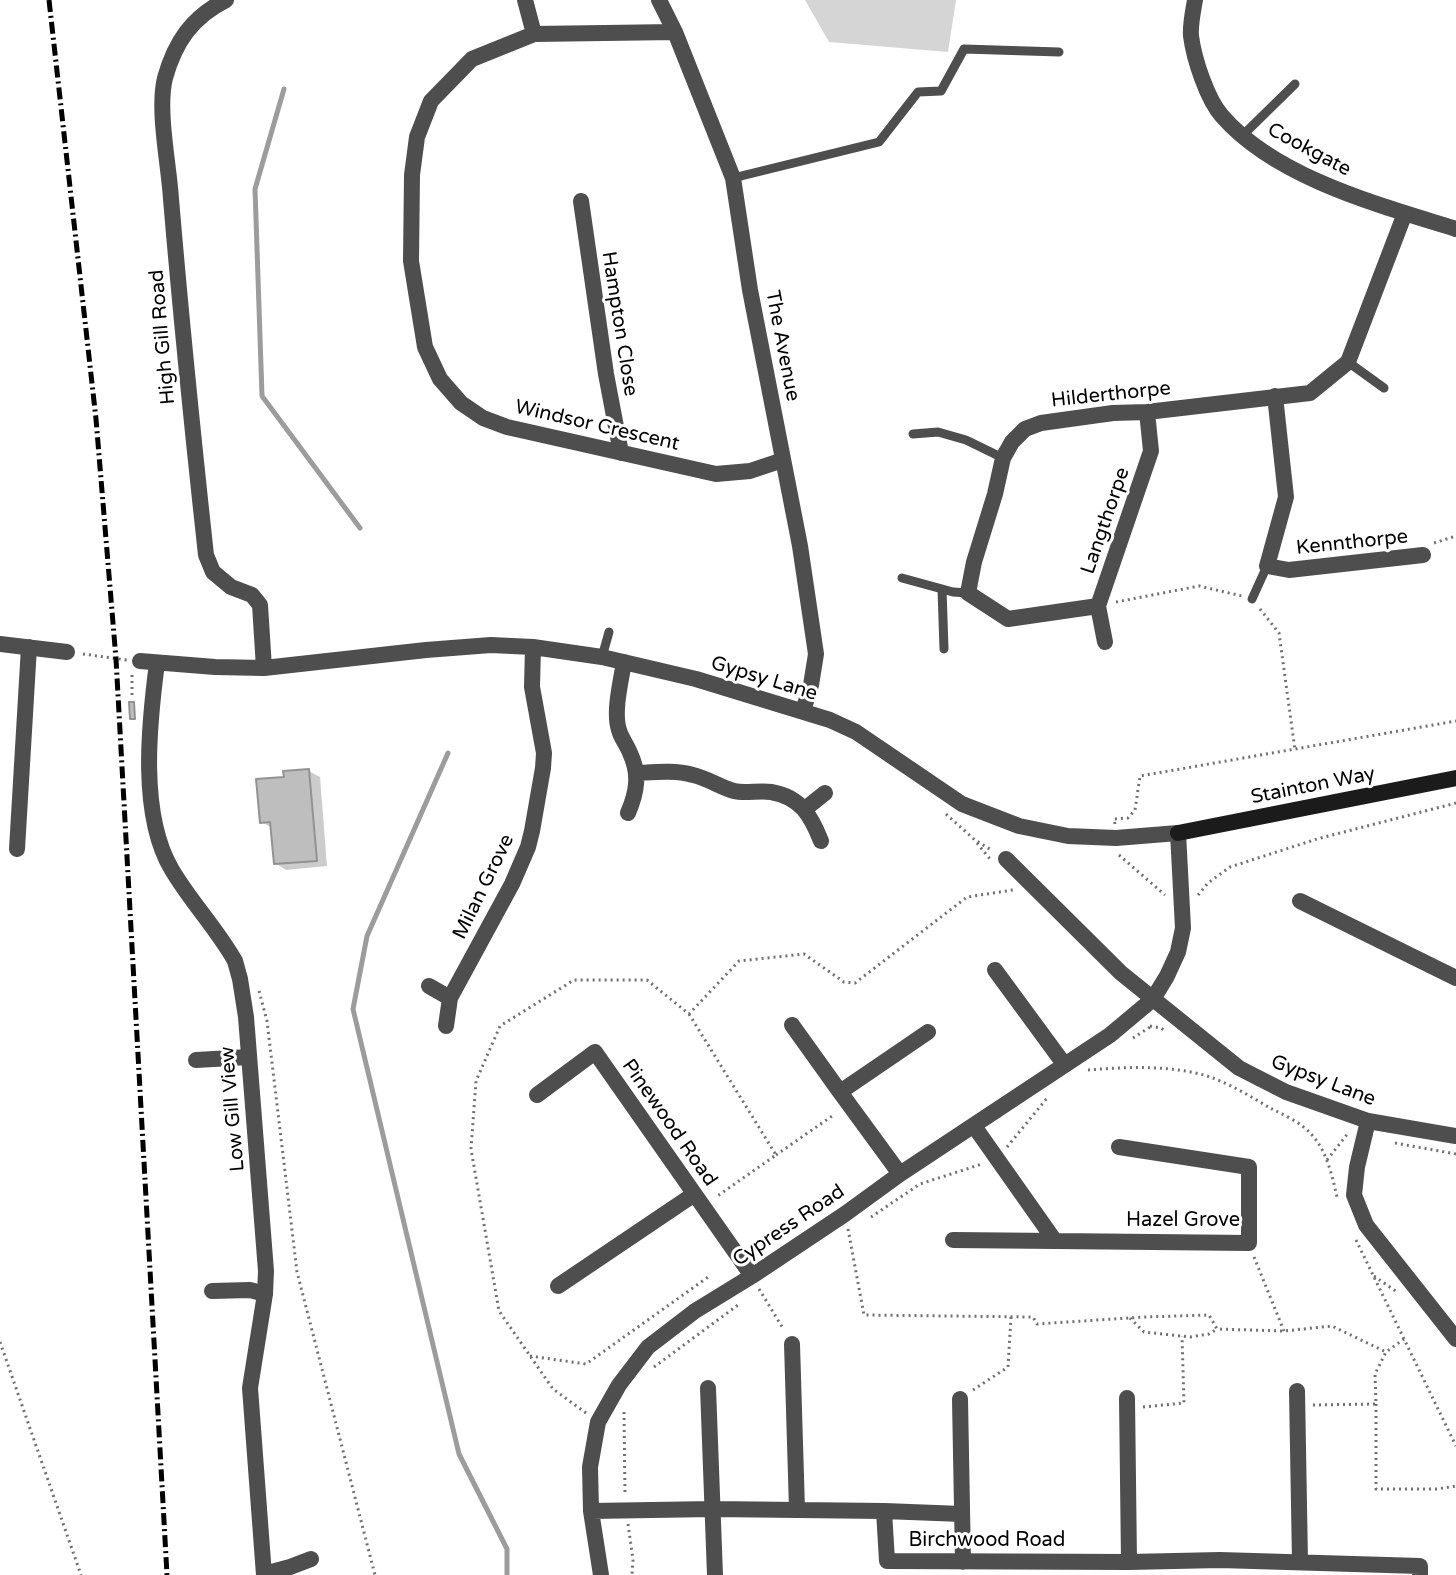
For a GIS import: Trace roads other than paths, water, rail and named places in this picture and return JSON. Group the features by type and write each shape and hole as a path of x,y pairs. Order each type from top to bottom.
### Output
{"street":[{"path":"525,0 534,34"},
{"name":"The Avenue","path":"659,0 675,32 733,178 750,290 800,546 816,654 803,711"},
{"name":"Cookgate","path":"1195,0 1191,34 1200,73 1220,114 1243,135 1274,158 1326,185 1456,229"},
{"name":"High Gill Road","path":"218,2 186,30 173,55 164,82 163,118 206,555 213,572 231,587 252,595 260,605 264,668"},
{"name":"Windsor Crescent","path":"675,32 534,34 472,59 431,101 417,137 412,175 411,261 425,347 440,379 461,403 483,418 507,427 716,474 750,471 783,460"},
{"name":"Hampton Close","path":"581,201 603,360 621,453"},
{"name":"Hilderthorpe","path":"968,593 1003,458 1012,442 1025,429 1041,423 1113,413 1147,412 1310,393 1348,362 1405,213"},
{"name":"Kennthorpe","path":"1275,396 1286,497 1267,566 1289,570 1423,555"},
{"name":"Langthorpe","path":"1105,642 1098,606 1151,451 1147,412"},
{"path":"968,593 1008,619 1098,606"},
{"path":"0,644 67,652"},
{"name":"Gypsy Lane","path":"136,661 156,670 264,668 491,645 533,647 602,657 696,679 830,720 856,732 962,804 1019,826 1068,836 1116,838 1178,833"},
{"path":"17,849 29,647"},
{"name":"Milan Grove","path":"446,1026 450,998 512,884 532,831 544,753 532,687 533,647"},
{"path":"624,662 618,729 638,773 634,799 628,813"},
{"name":"Low Gill View","path":"156,670 149,748 157,833 170,868 235,961 244,1005 266,1271 250,1388 264,1574"},
{"path":"638,773 668,771 695,775 735,792 771,792 794,800 813,821 821,841"},
{"name":"Stainton Way","path":"1178,833 1456,778"},
{"path":"805,809 825,793"},
{"path":"1153,999 1178,952 1183,928 1178,833"},
{"name":"Gypsy Lane","path":"1006,859 1121,973 1239,1068 1366,1130 1456,1136"},
{"path":"1300,901 1456,978"},
{"path":"995,970 1064,1064"},
{"path":"429,986 450,998"},
{"name":"Cypress Road","path":"601,1575 591,1511 590,1467 598,1422 619,1385 648,1347 695,1311 752,1276 1110,1035 1153,999"},
{"path":"792,1025 900,1174"},
{"path":"844,1098 928,1032"},
{"name":"Pinewood Road","path":"537,1095 595,1052 752,1276"},
{"path":"196,1060 249,1057"},
{"path":"974,1126 1055,1241"},
{"path":"1366,1130 1354,1195 1366,1225 1453,1328"},
{"name":"Hazel Grove","path":"953,1240 1249,1243 1249,1167 1119,1147"},
{"path":"558,1286 698,1200"},
{"path":"212,1291 250,1290 265,1294"},
{"path":"792,1344 797,1509"},
{"path":"708,1388 715,1575"},
{"path":"1297,1398 1300,1562"},
{"path":"960,1399 963,1562"},
{"path":"1127,1403 1129,1562"},
{"path":"591,1511 797,1509 962,1514"},
{"name":"Birchwood Road","path":"884,1511 887,1568 963,1562 1045,1568 1129,1562 1220,1568 1300,1562 1420,1566 1420,1575"},
{"path":"264,1574 311,1559"}],"lane":[{"path":"733,178 879,142 918,92 941,91 964,49 1059,52"},
{"path":"1243,135 1295,84"},
{"path":"1348,362 1384,388"},
{"path":"913,434 938,432 966,440 1003,458"},
{"path":"1252,599 1267,566"},
{"path":"902,578 968,593"},
{"path":"942,589 944,649"},
{"path":"602,657 609,632"}],"waterway":[{"path":"284,89 255,189 262,396 360,528"},
{"path":"448,753 367,936 353,1009 459,1454 507,1549 507,1575"}],"railway":[{"path":"49,0 96,419 116,659 167,1575"}]}
